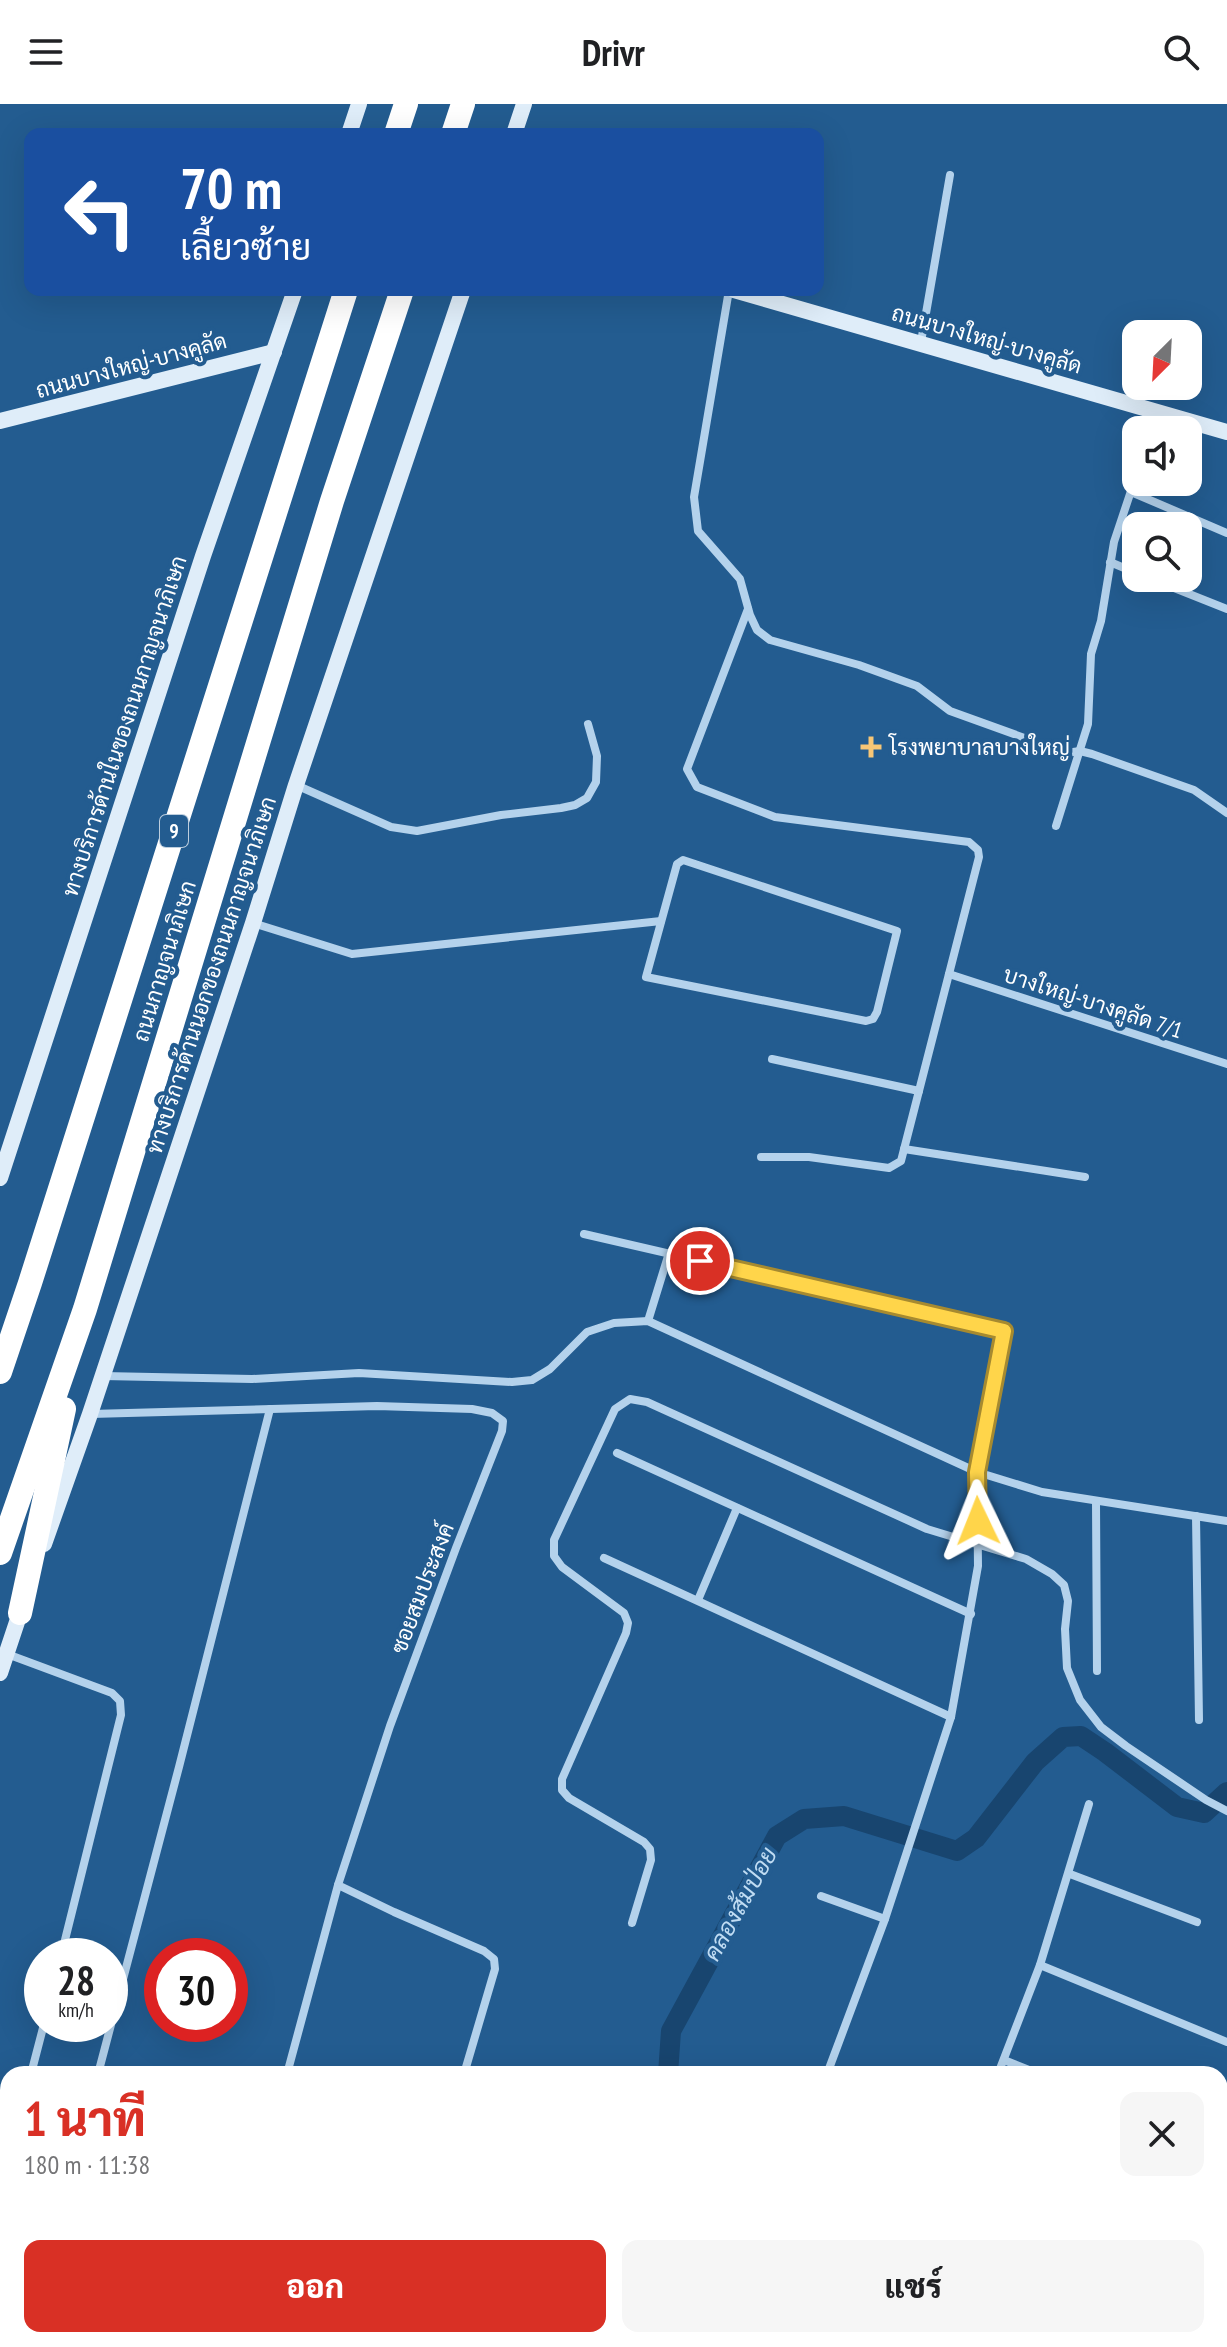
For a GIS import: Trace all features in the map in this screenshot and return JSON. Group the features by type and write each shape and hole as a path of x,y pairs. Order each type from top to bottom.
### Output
{"highway":[{"path":"398,128 406,104"},
{"path":"455,128 463,104"},
{"name":"ถนนกาญจนาภิเษก","path":"0,1372 344,296"},
{"name":"ถนนกาญจนาภิเษก","path":"0,1553 85,1309 332,501 400,296"},
{"path":"0,1334 30,1283"},
{"path":"20,1613 85,1309"}],"main road":[{"path":"351,128 359,104"},
{"path":"516,128 524,104"},
{"name":"ทางบริการด้านในของถนนกาญจนาภิเษก","path":"0,1178 203,556 293,296"},
{"name":"ทางบริการด้านนอกของถนนกาญจนาภิเษก","path":"0,1673 103,1376 296,785 461,296"},
{"name":"ถนนบางใหญ่-บางคูลัด","path":"753,296 1227,432"},
{"name":"ถนนบางใหญ่-บางคูลัด","path":"0,421 274,352"}],"street":[{"path":"921,342 950,175"},
{"path":"730,296 694,497 698,531 740,579 757,630 770,640 791,648 859,665 917,686 956,713 1066,753 1080,751 1194,790 1227,813"},
{"path":"1155,416 1157,410"},
{"path":"1056,826 1088,724 1091,654 1101,621 1110,562 1130,496"},
{"path":"1140,496 1227,533"},
{"path":"1110,562 1122,567"},
{"path":"1184,592 1227,609"},
{"path":"748,609 687,769 697,787 775,817 969,842 978,850 979,857 901,1161 889,1168 809,1157 761,1157"},
{"path":"296,785 391,827 417,831 501,815 561,808 587,798 596,782 597,756 588,724"},
{"path":"683,860 894,929 898,935 877,1012 873,1019 866,1021 646,977 661,921 677,864 683,860"},
{"path":"253,923 352,954 661,921"},
{"name":"บางใหญ่-บางคูลัด 7/1","path":"949,974 1227,1064"},
{"path":"772,1059 919,1091"},
{"path":"904,1149 1085,1177"},
{"path":"584,1234 1004,1331 977,1472 979,1545 971,1614 951,1717 885,1919 830,2066"},
{"path":"648,1321 669,1253"},
{"path":"103,1376 252,1379 359,1373 532,1380 550,1369 587,1332 614,1323 648,1321 977,1472 1042,1492 1227,1521"},
{"path":"632,1923 651,1860 650,1849 644,1842 569,1798 562,1790 562,1779 628,1623 624,1613 562,1567 554,1556 554,1540 615,1409 630,1399 647,1402 927,1529 1026,1559 1052,1574 1064,1585 1068,1601 1065,1629 1067,1668 1080,1700 1101,1727 1206,1800 1227,1811"},
{"name":"ซอยสมประสงค์","path":"90,1414 377,1406 472,1409 492,1413 503,1421 502,1431 390,1726 338,1885"},
{"path":"100,2066 270,1409"},
{"path":"617,1453 971,1614"},
{"path":"1096,1502 1097,1671"},
{"path":"698,1600 737,1508"},
{"path":"1196,1516 1199,1720"},
{"path":"604,1558 951,1717"},
{"path":"7,1654 112,1693 120,1701 121,1715 65,1938"},
{"path":"1001,2066 1040,1965 1089,1804"},
{"path":"1070,1874 1197,1922"},
{"path":"289,2066 338,1885 484,1951 494,1959 495,1969 466,2066"},
{"path":"821,1896 885,1919"},
{"path":"1040,1965 1227,2042"},
{"path":"33,2066 39,2042"},
{"path":"1004,2060 1019,2066"}],"waterway":[{"name":"คลองส้มป่อย","path":"669,2066 671,2031 777,1836 804,1819 844,1816 957,1851 976,1838 1035,1762 1063,1737 1081,1736 1177,1807 1204,1813 1227,1792"}],"place":[{"name":"โรงพยาบาลบางใหญ่","path":"871,747"}],"route":[{"path":"700,1261 1004,1331 977,1472 978,1521"}]}
